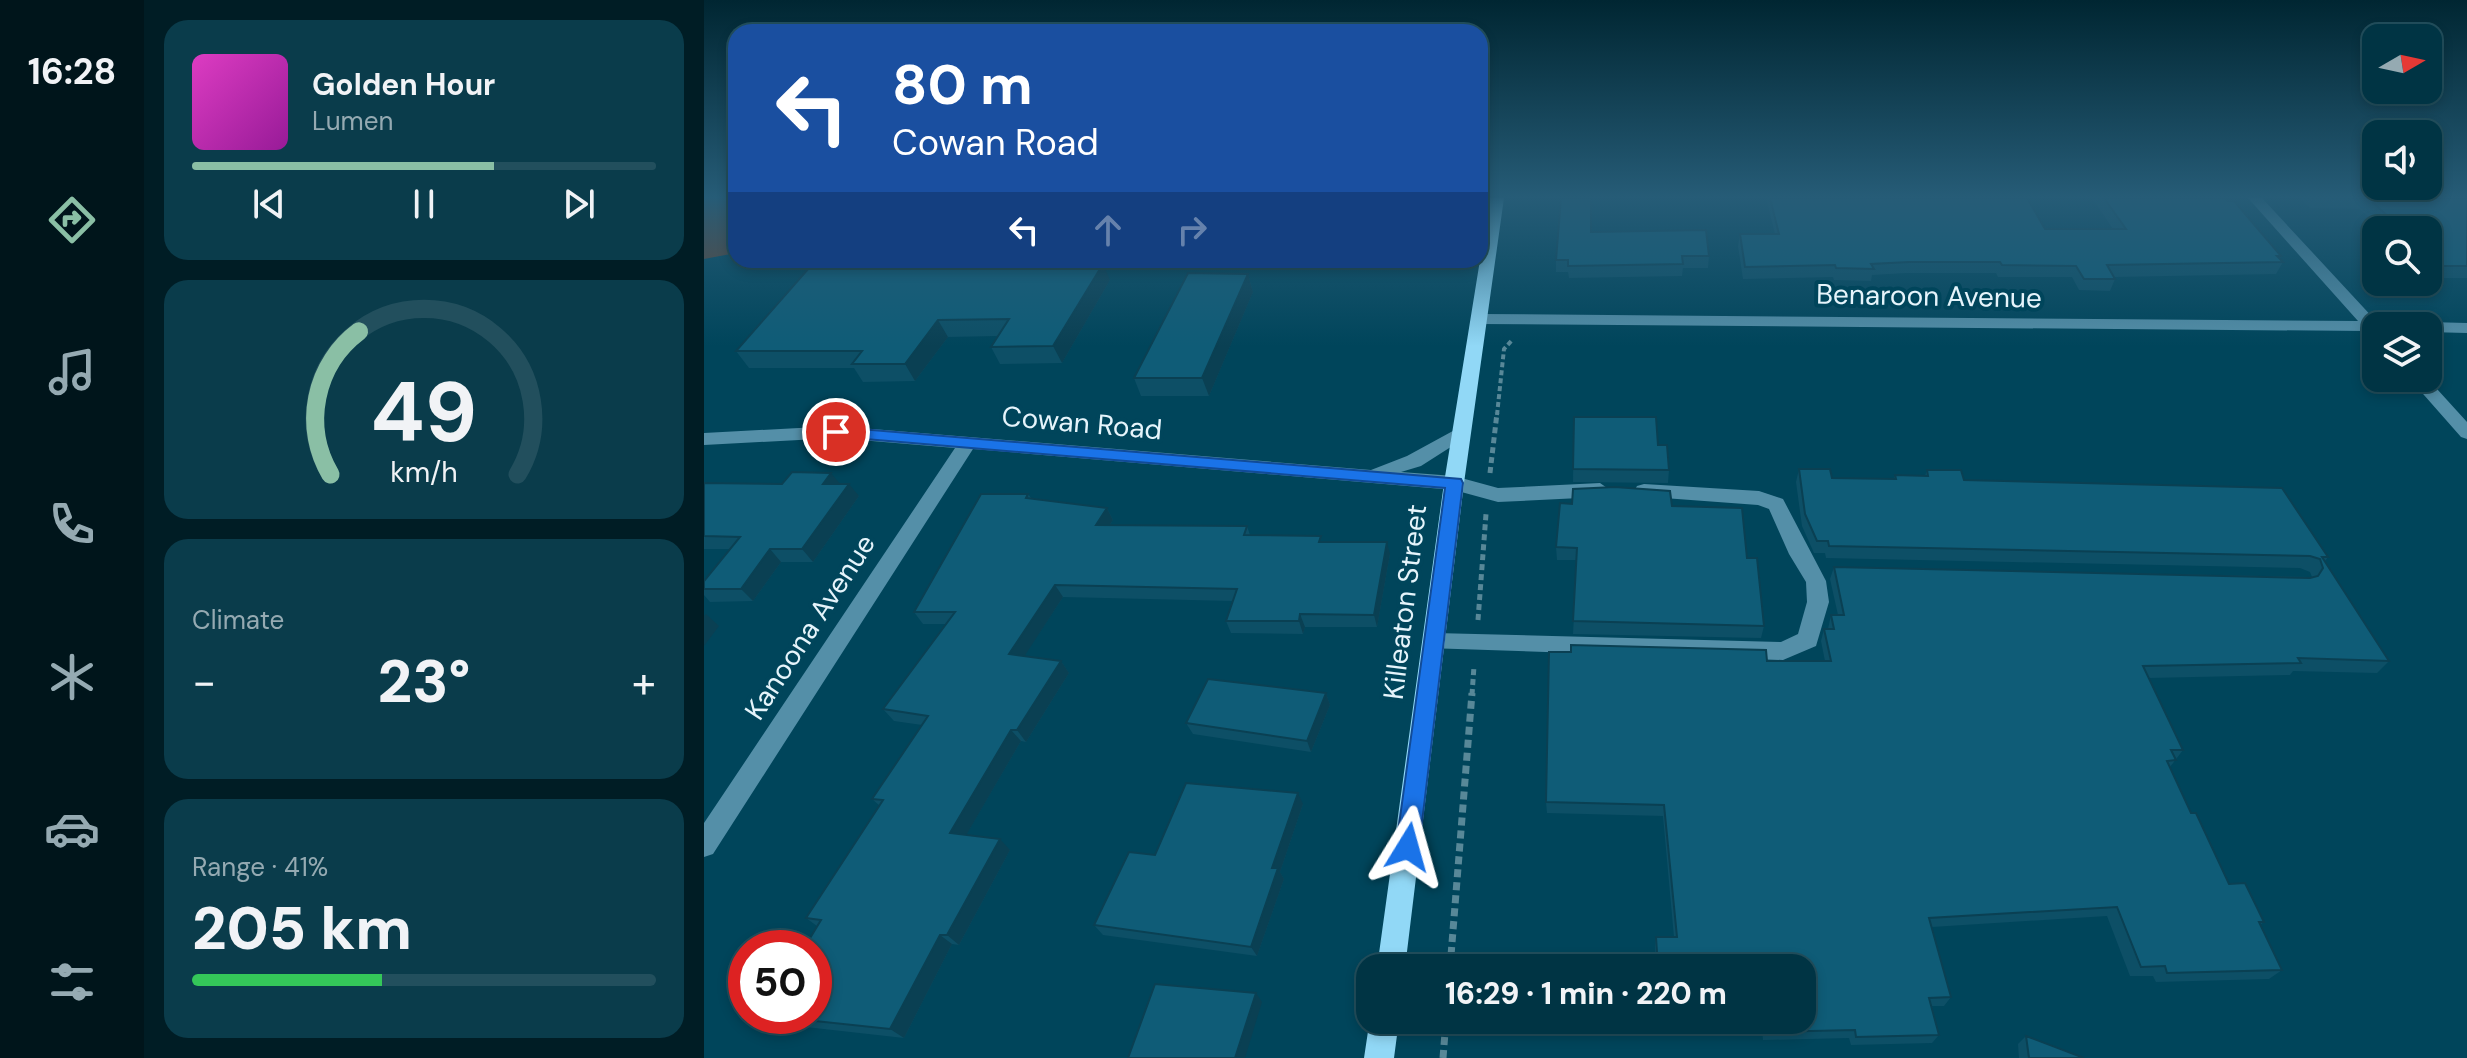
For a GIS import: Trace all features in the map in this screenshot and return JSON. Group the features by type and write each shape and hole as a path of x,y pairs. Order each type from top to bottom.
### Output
{"main road":[{"name":"Killeaton Street","path":"1393,954 1454,483 1487,268"},
{"path":"1379,1058 1382,1034"}],"street":[{"path":"2301,247 2362,314"},
{"name":"Benaroon Avenue","path":"1479,319 2362,328"},
{"path":"2442,327 2467,328"},
{"path":"2430,392 2467,433"},
{"name":"Cowan Road","path":"704,439 836,432 1454,483 1498,495 1623,490 1767,500 1776,504 1785,517 1799,554 1811,571"},
{"path":"1370,476 1414,461 1462,432"},
{"name":"Kanoona Avenue","path":"704,845 968,442"},
{"path":"1435,642 1783,651 1808,640 1818,602 1816,581 1811,571 1833,568"}],"path":[{"path":"1443,1058 1445,1034"}],"shaded area":[{"path":"704,247 728,247 728,254 704,259"}],"building":[{"path":"1557,247 1708,247 1709,256 1682,256 1683,264 1568,266 1568,260 1556,260"},
{"path":"1742,247 2274,247 2283,262 2107,265 2115,279 2084,279 2076,266 2002,265 2000,262 1871,264 1874,269 1836,268 1835,265 1745,267"},
{"path":"2442,247 2467,247 2467,266 2443,266"},
{"path":"809,268 1101,268 1053,346 991,347 1009,319 938,320 905,364 852,364 862,351 736,351"},
{"path":"1188,273 1248,274 1202,378 1134,378"},
{"path":"1574,417 1656,417 1658,445 1667,445 1669,470 1573,469"},
{"path":"1799,469 1830,469 1832,478 1896,479 1895,475 1928,476 1927,470 1961,470 1964,480 2282,488 2328,557 2322,557 2389,661 2298,658 2301,663 2143,666 2183,750 2171,750 2176,760 2167,761 2191,813 2196,813 2229,884 2245,883 2282,970 2167,973 2165,966 2141,967 2117,907 1929,918 1951,997 1929,998 1939,1035 1856,1037 1855,1030 1816,1031 1816,954 1657,954 1656,937 1677,937 1664,805 1546,802 1549,652 1571,652 1571,645 1766,650 1767,661 1831,661 1824,629 1834,629 1831,615 1844,615 1834,567 2310,578 2318,576 2323,568 2320,559 2310,556 1829,546 1828,541 1817,541 1805,514"},
{"path":"792,472 831,473 823,484 849,484 802,549 770,549 741,589 704,589 704,581 740,537 704,536 704,483 782,484"},
{"path":"1615,487 1670,491 1672,506 1742,508 1747,558 1757,558 1764,626 1573,621 1577,548 1556,547 1560,503 1572,504 1573,489"},
{"path":"981,494 1028,494 1026,498 1107,508 1096,525 1247,526 1244,535 1321,536 1319,542 1387,542 1374,615 1300,614 1299,621 1226,621 1237,589 1055,585 1009,654 1061,661 1017,730 1011,730 950,833 1000,839 947,935 940,935 890,1029 832,1023 832,930 815,930 821,920 806,918 883,800 872,799 928,716 883,709 955,612 914,612"},
{"path":"1208,679 1326,693 1307,741 1186,723"},
{"path":"1186,783 1298,793 1272,868 1278,868 1251,947 1094,925 1129,852 1155,855"},
{"path":"1155,984 1256,993 1235,1058 1128,1058"},
{"path":"2026,1036 2084,1058 2029,1058"}],"route":[{"path":"836,432 1454,483 1408,847"}]}
